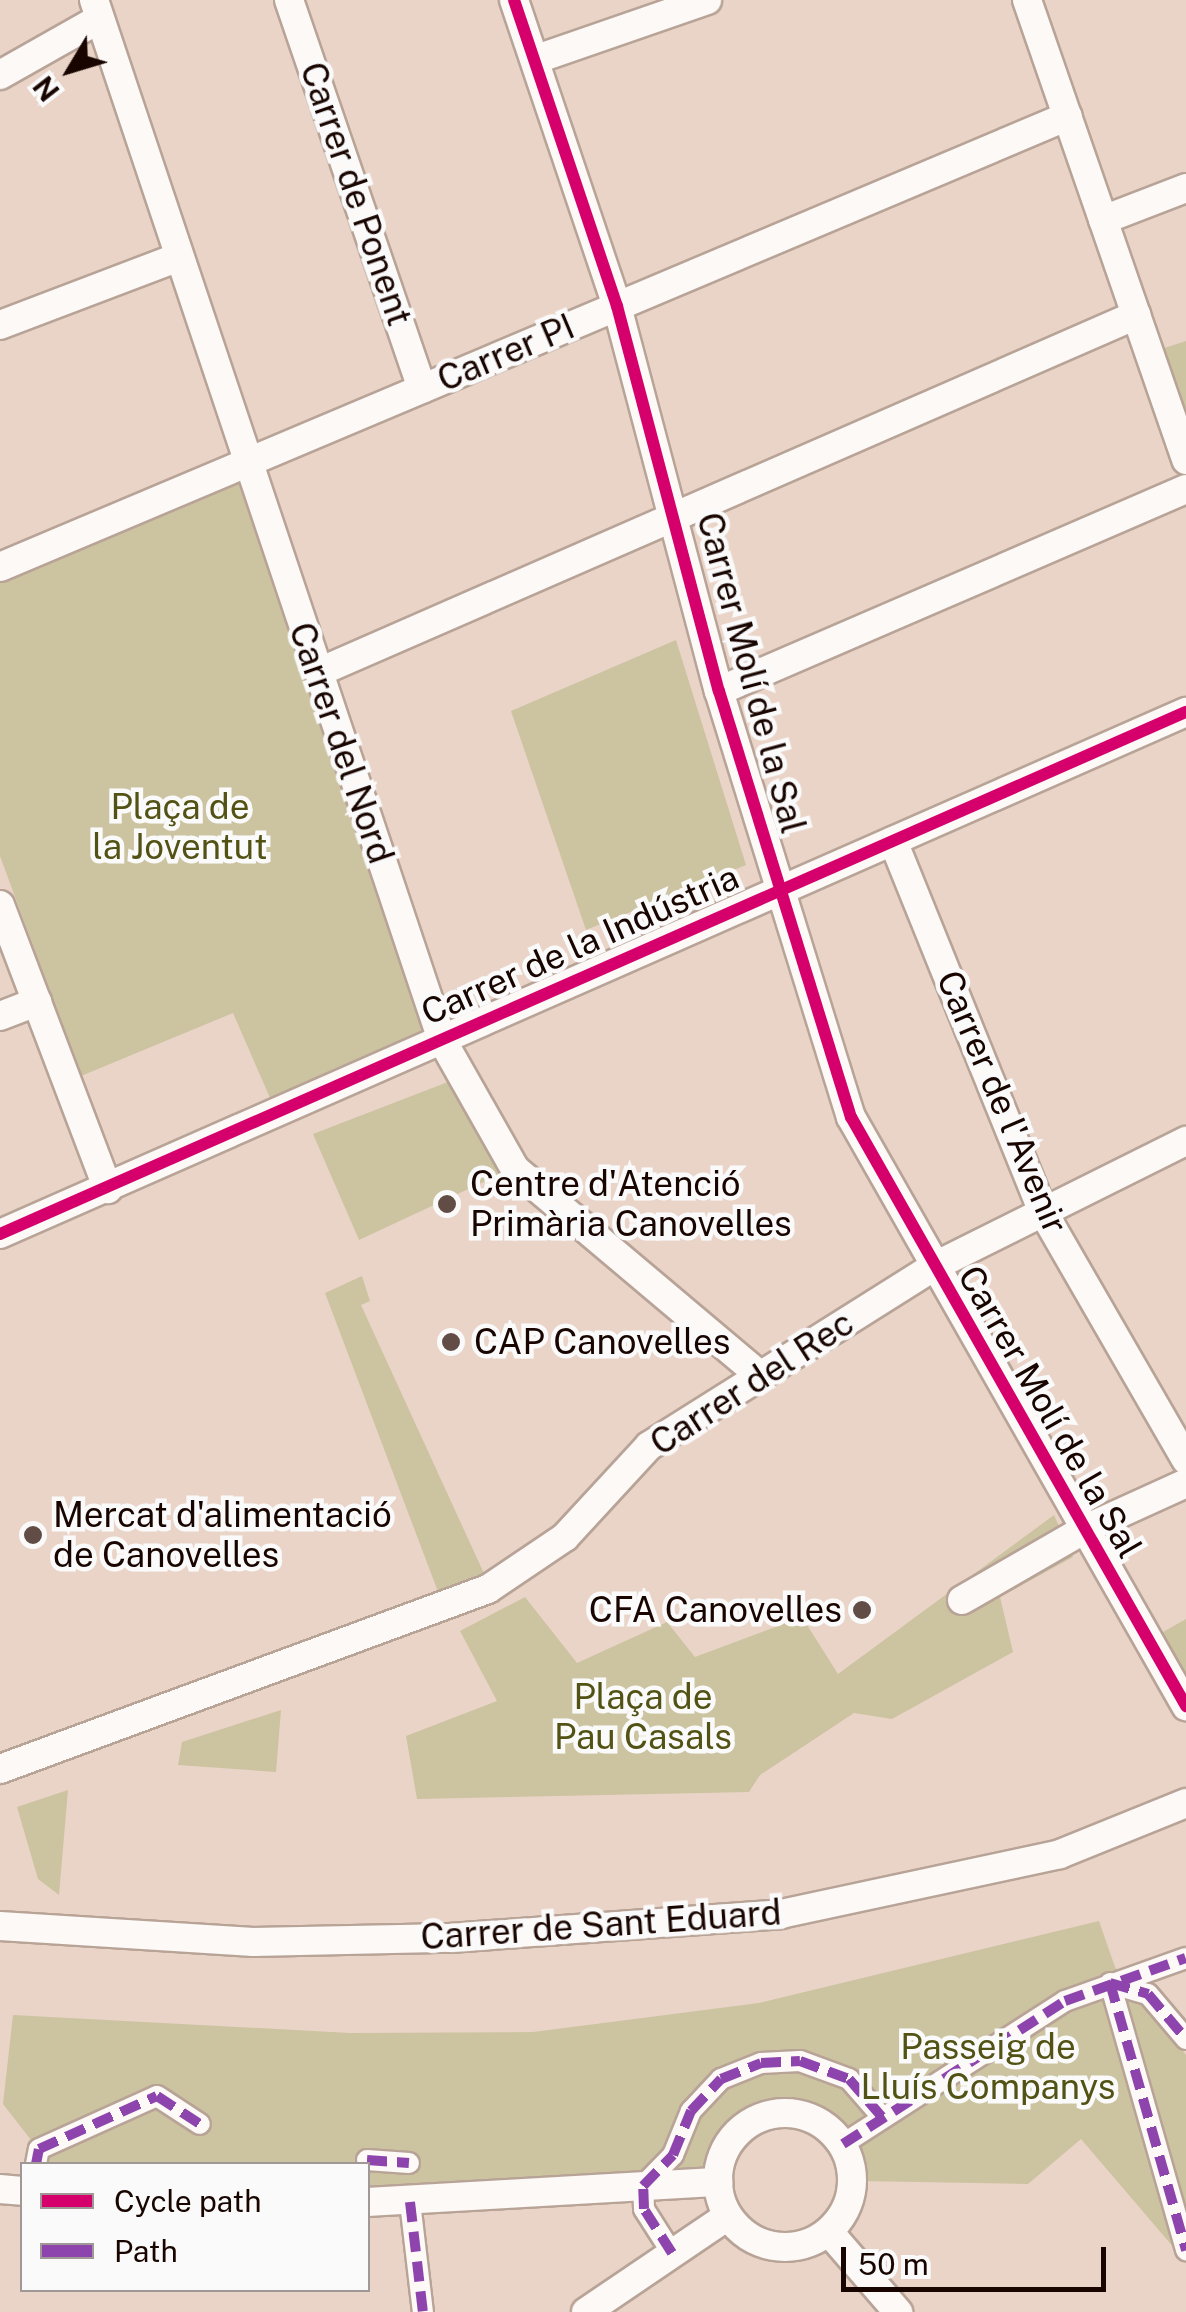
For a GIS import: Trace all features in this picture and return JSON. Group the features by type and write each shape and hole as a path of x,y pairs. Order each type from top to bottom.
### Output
{"street":[{"name":"Carrer de Ponent","path":"290,0 422,389"},
{"name":"Carrer Molí de la Sal","path":"514,0 617,306 719,691 851,1118 933,1268 1186,1706"},
{"path":"537,60 707,0"},
{"path":"1027,0 1186,460"},
{"path":"0,76 96,10"},
{"name":"Carrer del Nord","path":"96,10 442,1040 515,1169 761,1376"},
{"name":"Carrer PI","path":"0,568 1068,116"},
{"path":"1103,220 1186,188"},
{"path":"0,325 179,257"},
{"path":"319,672 1136,315"},
{"path":"719,691 1186,489"},
{"name":"Carrer de la Indústria","path":"0,1234 1186,712"},
{"name":"Carrer de l'Avenir","path":"894,841 1043,1212 1186,1460"},
{"path":"0,905 108,1188"},
{"path":"0,1016 37,1002"},
{"name":"Carrer del Rec","path":"0,1768 488,1590 564,1537 649,1446 933,1268 1186,1142"},
{"path":"962,1600 1083,1530 1186,1483"},
{"name":"Carrer de Sant Eduard","path":"0,1926 253,1942 450,1938 781,1914 1060,1854 1186,1803"},
{"path":"843,2144 1065,2002 1186,1958"},
{"path":"1110,1983 1148,1994 1186,2039"},
{"path":"1110,1983 1186,2250"},
{"path":"672,2254 644,2209 643,2186 673,2155 704,2094 740,2069 780,2060 819,2066 861,2087 882,2118"},
{"path":"36,2162 38,2150 157,2096 200,2124"},
{"path":"766,2115 809,2116 843,2144 853,2181 850,2200 828,2232 809,2243 775,2246 744,2232 728,2216 718,2182 730,2140 766,2115"},
{"path":"367,2160 409,2163"},
{"path":"370,2202 718,2182"},
{"path":"410,2202 423,2312"},
{"path":"586,2312 728,2216"},
{"path":"828,2232 898,2312"}],"green space":[{"path":"1186,341 1186,460 1149,353"},
{"name":"Plaça de la Joventut","path":"251,472 442,1040 277,1114 233,1013 81,1076 0,856 0,575"},
{"path":"676,640 746,865 586,930 511,711"},
{"path":"453,1080 509,1170 359,1240 313,1134"},
{"path":"362,1276 370,1301 361,1305 487,1580 440,1597 325,1293"},
{"name":"Plaça de Pau Casals","path":"1054,1515 1073,1557 1000,1597 1013,1652 892,1719 854,1713 760,1775 749,1792 417,1799 406,1736 497,1701 460,1631 525,1597 577,1663 667,1622 695,1657 802,1617 838,1674"},
{"path":"1186,1619 1186,1706 1147,1641"},
{"path":"281,1710 276,1772 178,1765 182,1742"},
{"path":"68,1790 59,1895 38,1879 17,1807"},
{"name":"Passeig de Lluís Companys","path":"1099,1921 1115,1967 1186,2055 1186,2262 1081,2139 1028,2184 859,2181 853,2147 824,2117 787,2101 727,2131 711,2171 370,2193 370,2162 36,2162 38,2149 3,2104 13,2015 350,2033 533,2032 759,2003"}],"marked path":[{"path":"843,2144 1065,2001 1186,1958"},
{"path":"1110,1983 1186,2250"},
{"path":"1110,1983 1148,1994 1186,2039"},
{"path":"672,2253 644,2209 643,2186 673,2155 691,2111 721,2079 761,2063 800,2061 849,2079 882,2117"},
{"path":"36,2162 39,2149 157,2096 200,2124"},
{"path":"367,2160 409,2163"},
{"path":"410,2202 423,2312"}],"cycle path":[{"path":"514,0 617,306 719,691 851,1117 1186,1706"},
{"path":"0,1234 1186,712"}],"place":[{"name":"Centre d'Atenció Primària Canovelles","path":"447,1204"},
{"name":"CAP Canovelles","path":"451,1342"},
{"name":"Mercat d'alimentació de Canovelles","path":"33,1535"},
{"name":"CFA Canovelles","path":"862,1610"}]}
